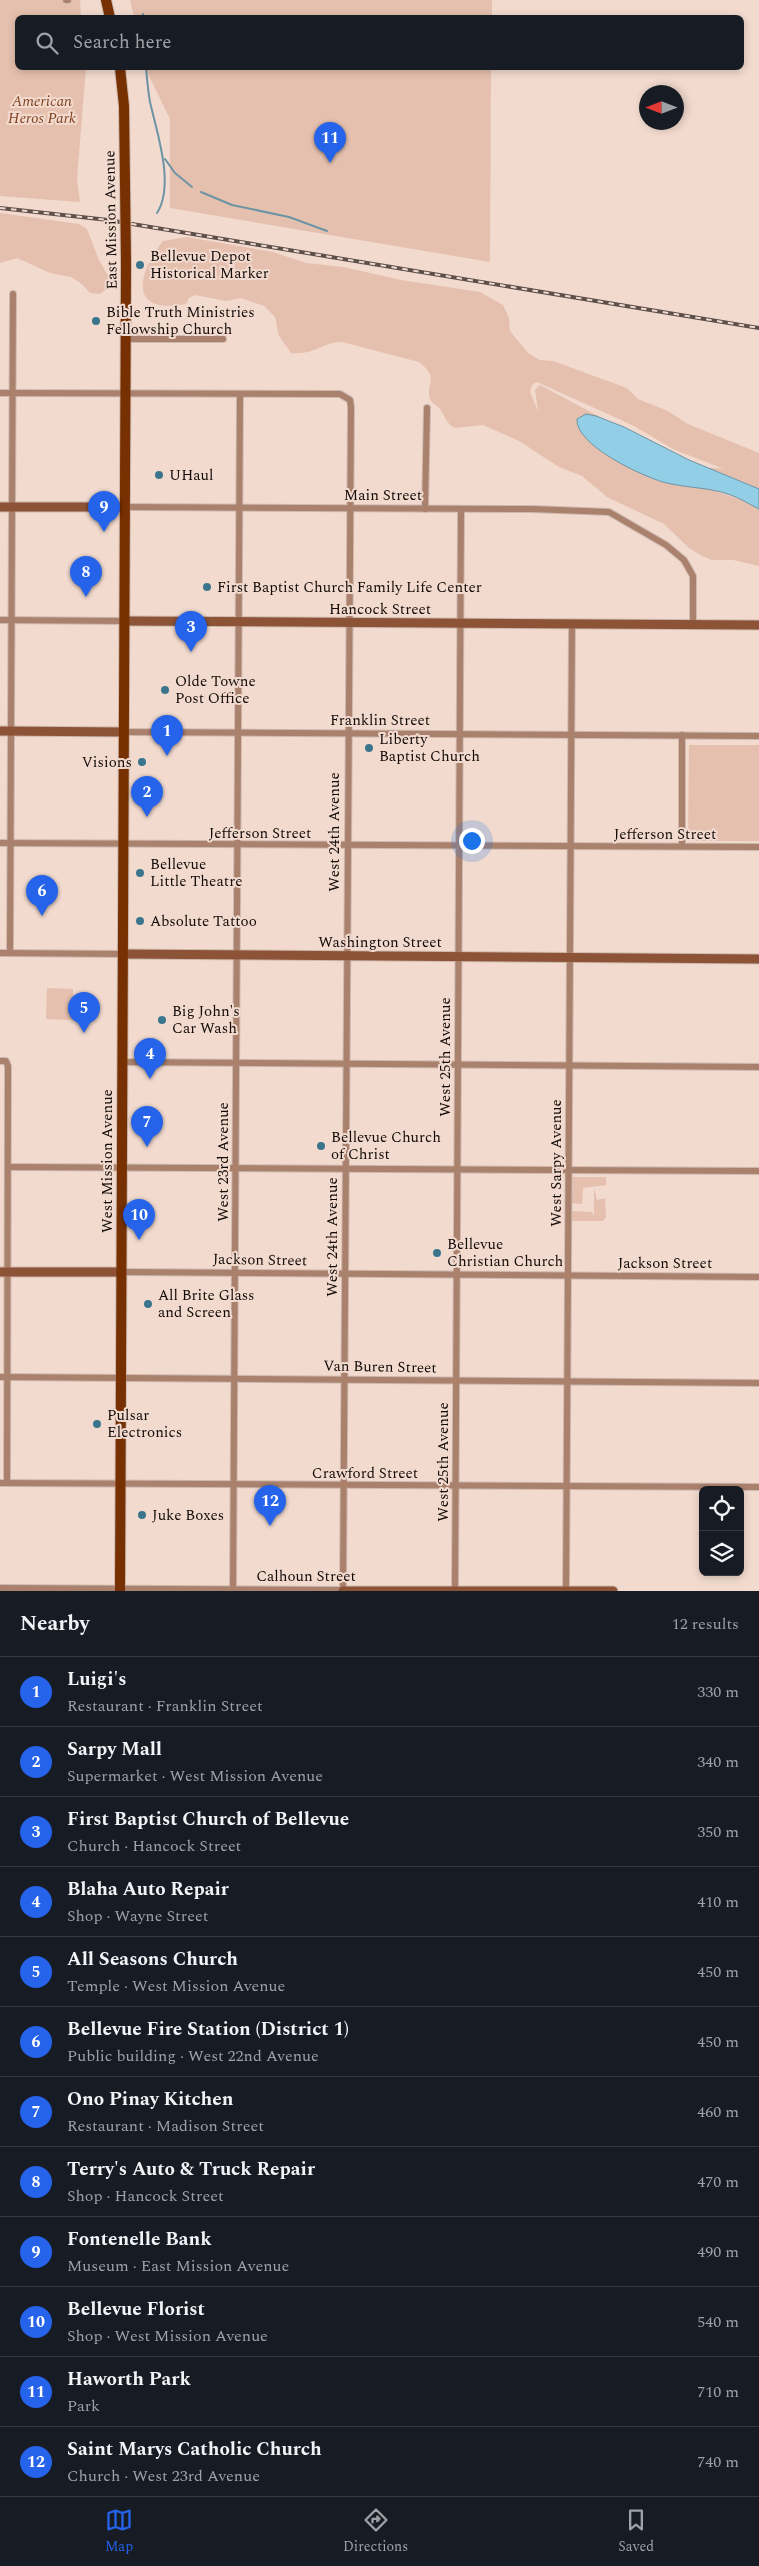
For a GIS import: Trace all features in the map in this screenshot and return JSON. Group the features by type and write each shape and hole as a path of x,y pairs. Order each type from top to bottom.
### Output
{"main road":[{"path":"106,0 109,15"},
{"name":"East Mission Avenue","path":"120,70 124,106 127,339 124,732"},
{"name":"West Mission Avenue","path":"120,1590 124,732"}],"street":[{"path":"10,953 13,294"},
{"path":"127,339 223,339"},
{"path":"0,392 240,394"},
{"name":"West 24th Avenue","path":"240,394 340,394 350,400 351,407 343,1591"},
{"name":"West 23rd Avenue","path":"233,1590 240,394"},
{"path":"425,509 427,408"},
{"name":"Main Street","path":"0,507 597,510 616,515 671,548 684,560 693,576 693,624"},
{"name":"West 25th Avenue","path":"455,1590 461,510"},
{"name":"Hancock Street","path":"0,620 759,625"},
{"name":"West Sarpy Avenue","path":"566,1590 572,624"},
{"name":"Franklin Street","path":"0,731 759,736"},
{"path":"682,735 682,846"},
{"name":"Jefferson Street","path":"0,843 759,847"},
{"name":"Washington Street","path":"0,953 759,959"},
{"path":"3,1061 8,1167 4,1272 3,1483"},
{"path":"122,1062 759,1067"},
{"path":"8,1167 759,1171"},
{"name":"Jackson Street","path":"4,1272 759,1277"},
{"name":"Van Buren Street","path":"4,1377 759,1383"},
{"name":"Crawford Street","path":"3,1483 759,1487"},
{"name":"Calhoun Street","path":"0,1588 10,1590 613,1591"}],"green space":[{"name":"American Heros Park","path":"0,0 80,0 81,15 15,15 15,70 86,70 77,179 80,202 0,196"},
{"path":"130,0 492,0 492,15 134,15"},
{"path":"146,70 491,70 490,262 170,208 170,119"},
{"path":"0,213 79,224 87,229 99,260 111,281 109,287 100,294 90,293 82,284 71,277 50,273 17,258 0,263"},
{"path":"187,237 273,252 306,263 343,267 401,280 480,292 503,305 509,318 510,331 528,353 540,360 553,361 627,388 638,399 668,411 688,424 759,453 759,489 706,467 724,469 675,450 632,425 537,382 532,385 530,392 538,411 535,390 540,385 602,418 596,416 577,422 582,435 718,492 751,503 759,509 759,566 733,560 712,560 702,556 689,548 664,524 607,497 582,476 559,467 519,441 483,425 454,428 439,408 431,401 429,390 431,378 426,368 419,362 342,342 329,344 307,352 291,353 279,336 275,317 264,306 241,298 226,301 195,295 189,298 186,304 167,306 154,303 146,298 143,289 147,266 163,241"},
{"path":"689,745 759,745 759,841 688,841"},
{"path":"47,988 73,989 73,1020 46,1019"},
{"path":"572,1177 606,1177 606,1185 583,1188 582,1204 571,1203"},
{"path":"594,1188 597,1200 605,1198 606,1217 603,1221 572,1221 572,1212 574,1211 592,1212 594,1216"}],"water":[{"path":"586,414 624,427 689,460 759,489 759,509 728,494 653,479 611,458 598,449 579,429 577,419"}],"waterway":[{"path":"146,70 150,102 165,174 162,201 157,213"},
{"path":"165,159 175,173 192,187"},
{"path":"201,192 232,205 289,217 327,231"}],"railway":[{"path":"0,208 108,220 759,328"}],"place":[{"name":"Haworth Park","path":"330,163"},
{"name":"Bellevue Depot Historical Marker","path":"140,265"},
{"name":"Bible Truth Ministries Fellowship Church","path":"96,321"},
{"name":"UHaul","path":"159,475"},
{"name":"Fontenelle Bank","path":"104,532"},
{"name":"First Baptist Church Family Life Center","path":"207,587"},
{"name":"Terry's Auto & Truck Repair","path":"86,597"},
{"name":"First Baptist Church of Bellevue","path":"191,652"},
{"name":"Olde Towne Post Office","path":"165,690"},
{"name":"Liberty Baptist Church","path":"369,748"},
{"name":"Luigi's","path":"167,756"},
{"name":"Visions","path":"142,762"},
{"name":"Sarpy Mall","path":"147,817"},
{"name":"Bellevue Little Theatre","path":"140,873"},
{"name":"Bellevue Fire Station (District 1)","path":"42,916"},
{"name":"Absolute Tattoo","path":"140,921"},
{"name":"Big John's Car Wash","path":"162,1020"},
{"name":"All Seasons Church","path":"84,1033"},
{"name":"Blaha Auto Repair","path":"150,1079"},
{"name":"Bellevue Church of Christ","path":"321,1146"},
{"name":"Ono Pinay Kitchen","path":"147,1147"},
{"name":"Bellevue Florist","path":"139,1240"},
{"name":"Bellevue Christian Church","path":"437,1253"},
{"name":"All Brite Glass and Screen","path":"148,1304"},
{"name":"Pulsar Electronics","path":"97,1424"},
{"name":"Juke Boxes","path":"142,1515"},
{"name":"Saint Marys Catholic Church","path":"270,1526"}]}
